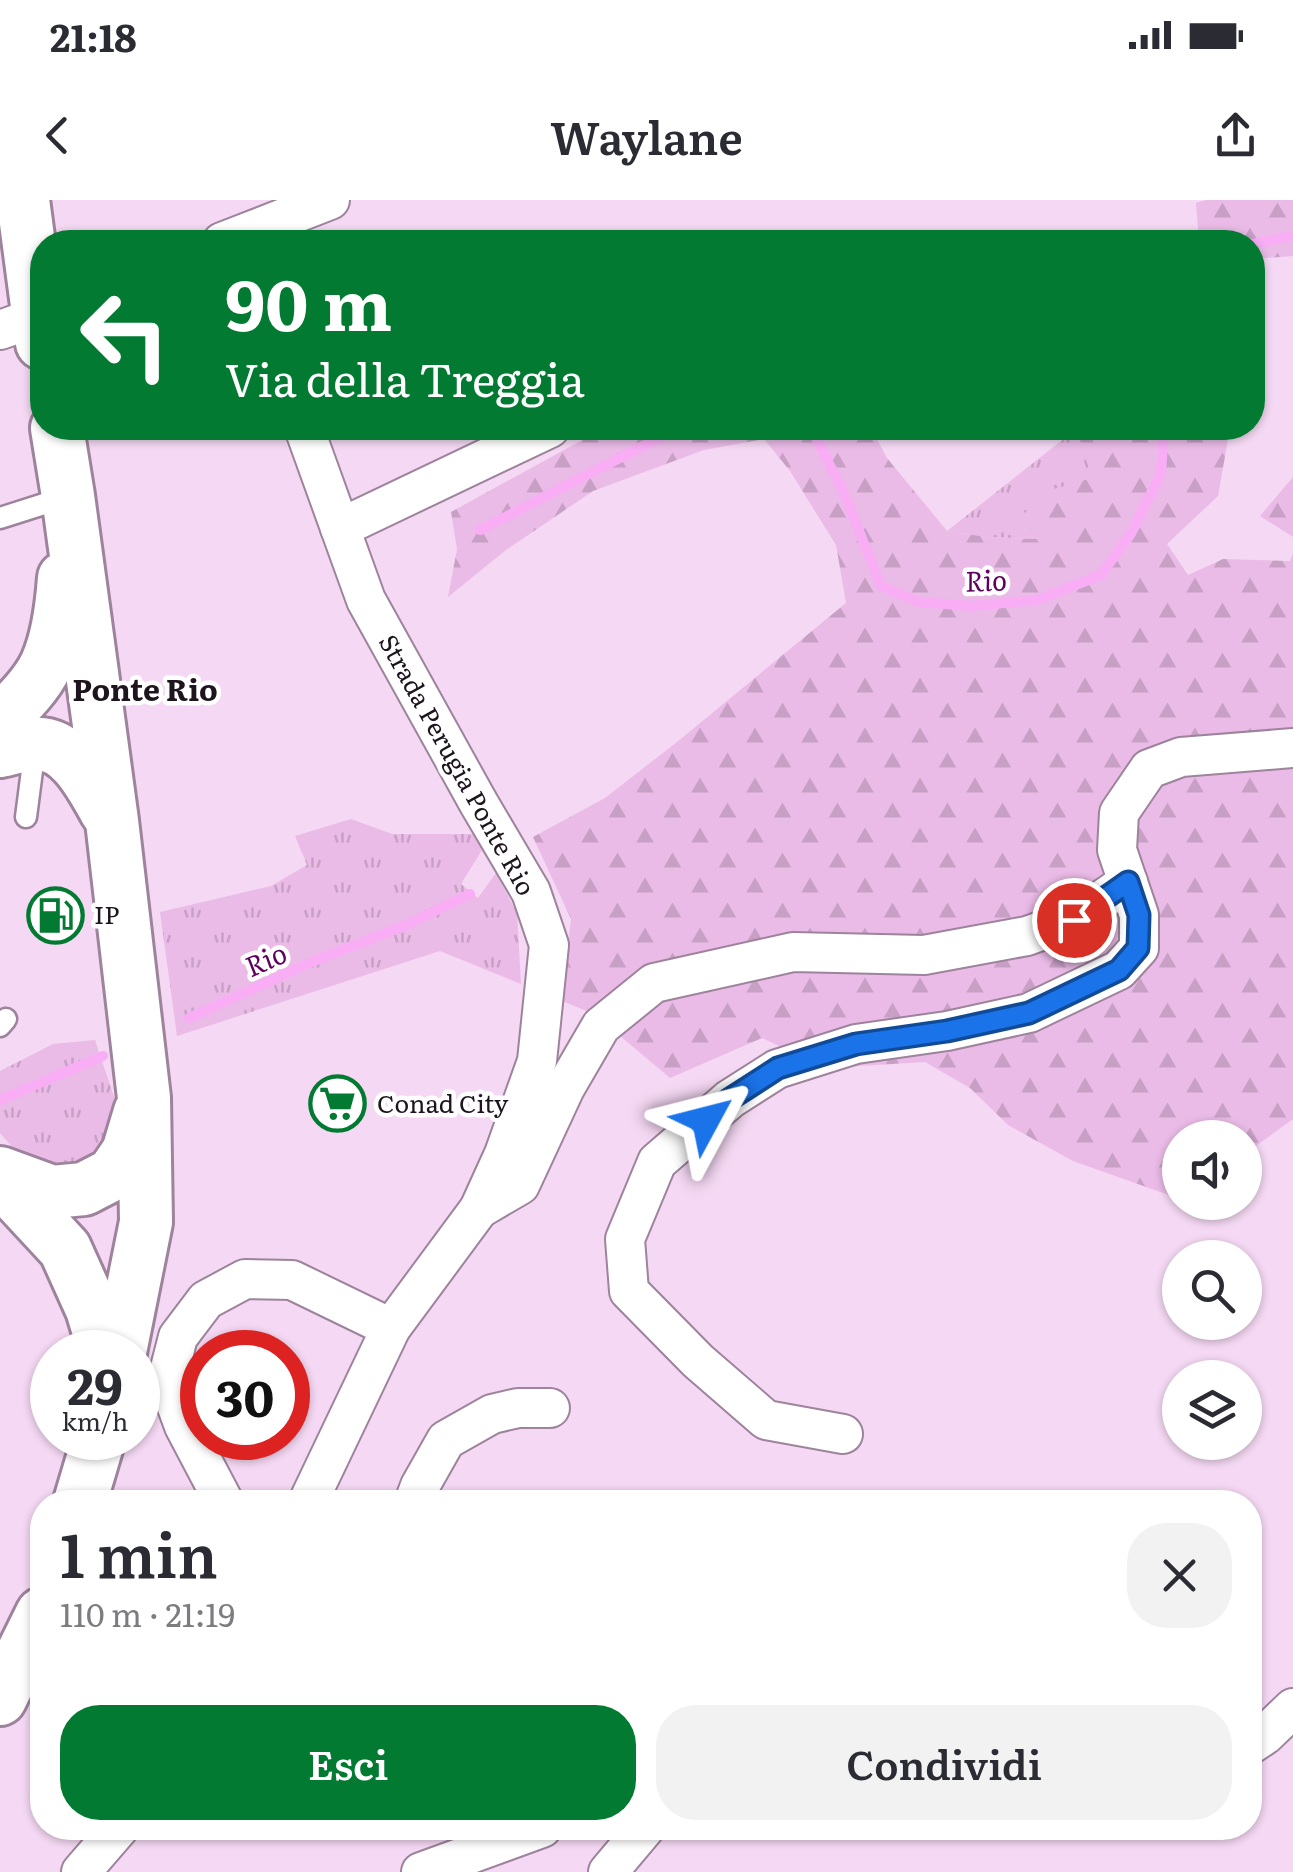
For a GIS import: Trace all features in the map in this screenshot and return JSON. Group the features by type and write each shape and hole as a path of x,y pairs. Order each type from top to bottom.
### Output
{"main road":[{"path":"23,200 30,310"},
{"path":"59,440 112,820 144,1098 146,1222 124,1330"},
{"path":"68,496 62,607 46,666 20,701 12,738 62,752 82,769 112,820"},
{"path":"0,1176 52,1192 84,1189 113,1174 128,1152 144,1098"},
{"path":"0,1176 65,1249 98,1330"},
{"path":"65,1249 96,1251 120,1246 146,1222"},
{"path":"84,1490 92,1460"},
{"path":"0,1698 30,1638"}],"street":[{"path":"237,230 330,200"},
{"name":"Strada Perugia Ponte Rio","path":"308,440 366,600 531,892 549,945 537,1061 504,1154 479,1210 390,1328 314,1490"},
{"path":"340,528 525,440"},
{"path":"844,1434 766,1420 698,1361 630,1291 626,1239 657,1162 730,1099 778,1068 856,1044 947,1031 1029,1013 1119,970 1138,948 1139,915 1117,850 1119,813 1149,769 1181,758 1293,748"},
{"path":"479,1210 520,1185 566,1088 601,1026 654,983 793,952 924,954 1026,936 1074,920 1128,882"},
{"path":"218,1490 184,1426 168,1380 178,1337 206,1300 246,1279 292,1280 390,1328"},
{"path":"418,1490 446,1440 492,1414 518,1408 550,1408"},
{"path":"1262,1737 1293,1708"},
{"path":"81,1872 109,1840"},
{"path":"421,1872 509,1840"},
{"path":"608,1872 635,1840"}],"lane":[{"path":"0,518 68,496"},
{"path":"12,738 26,817"}],"green space":[{"path":"1293,200 1293,256 1265,258 1265,230 1198,230 1196,203"},
{"path":"582,440 759,440 704,450 593,491 506,550 448,597 457,549 451,512"},
{"path":"765,440 877,440 887,458 947,531 1038,539 1022,517 1040,493 1092,478 1080,440 1228,440 1218,496 1167,544 1188,575 1223,559 1290,561 1293,553 1293,1119 1262,1142 1262,1120 1162,1120 1162,1193 1073,1161 1008,1125 970,1088 925,1062 826,1068 762,1038 670,1078 594,1014 562,1001 571,919 533,837 605,798 846,603 836,545 790,471"},
{"path":"1062,440 1080,440 1093,478 1040,539 947,531"},
{"path":"1293,477 1293,537 1260,516"},
{"path":"351,819 392,834 474,834 482,850 461,884 478,898 496,873 517,913 521,984 440,951 177,1036 160,912 271,886 307,865 295,836"},
{"path":"95,1040 122,1121 98,1170 30,1168 0,1133 0,1071 53,1044"}],"waterway":[{"name":"Rio","path":"1265,241 1293,236"},
{"name":"Rio","path":"480,530 655,440"},
{"name":"Rio","path":"817,440 843,491 881,586 918,602 972,606 1037,600 1101,575 1131,533 1161,473 1163,440"},
{"name":"Rio","path":"189,1018 470,894"},
{"name":"Rio","path":"0,1100 103,1056"}],"place":[{"name":"IP","path":"55,915"},
{"name":"Conad City","path":"338,1104"}],"district":[{"name":"Ponte Rio","path":"145,691"}],"route":[{"path":"706,1120 778,1068 856,1044 947,1031 1029,1013 1119,970 1138,948 1139,915 1128,882 1074,920"}]}
